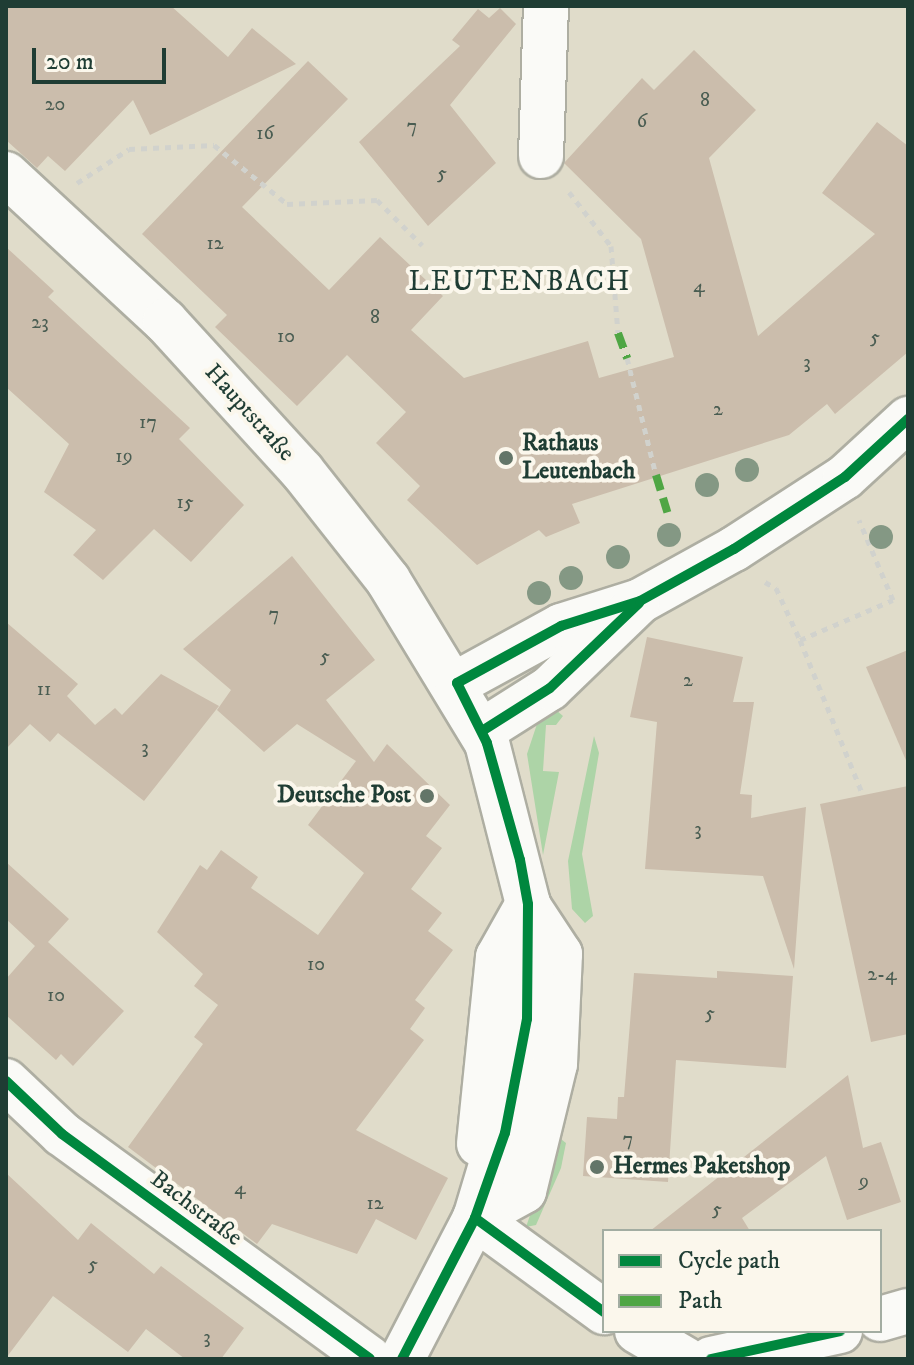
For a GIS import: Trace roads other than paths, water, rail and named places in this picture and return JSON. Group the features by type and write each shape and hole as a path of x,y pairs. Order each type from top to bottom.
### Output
{"street":[{"path":"541,156 546,6"},
{"name":"Hauptstraße","path":"6,174 165,321 302,471 457,683 482,731 528,904 521,1065 475,1218 402,1359"},
{"path":"457,683 561,626 640,601 797,511 908,419"},
{"path":"482,731 550,688 640,601"},
{"name":"Bachstraße","path":"6,1081 62,1134 370,1359"},
{"path":"475,1218 602,1311"},
{"path":"882,1318 908,1311"},
{"path":"640,1333 685,1359"},
{"path":"711,1359 831,1333"}],"place":[{"name":"Rathaus Leutenbach","path":"506,458"},
{"name":"Deutsche Post","path":"427,796"},
{"name":"Hermes Paketshop","path":"597,1167"}],"district":[{"name":"LEUTENBACH","path":"520,282"}]}
